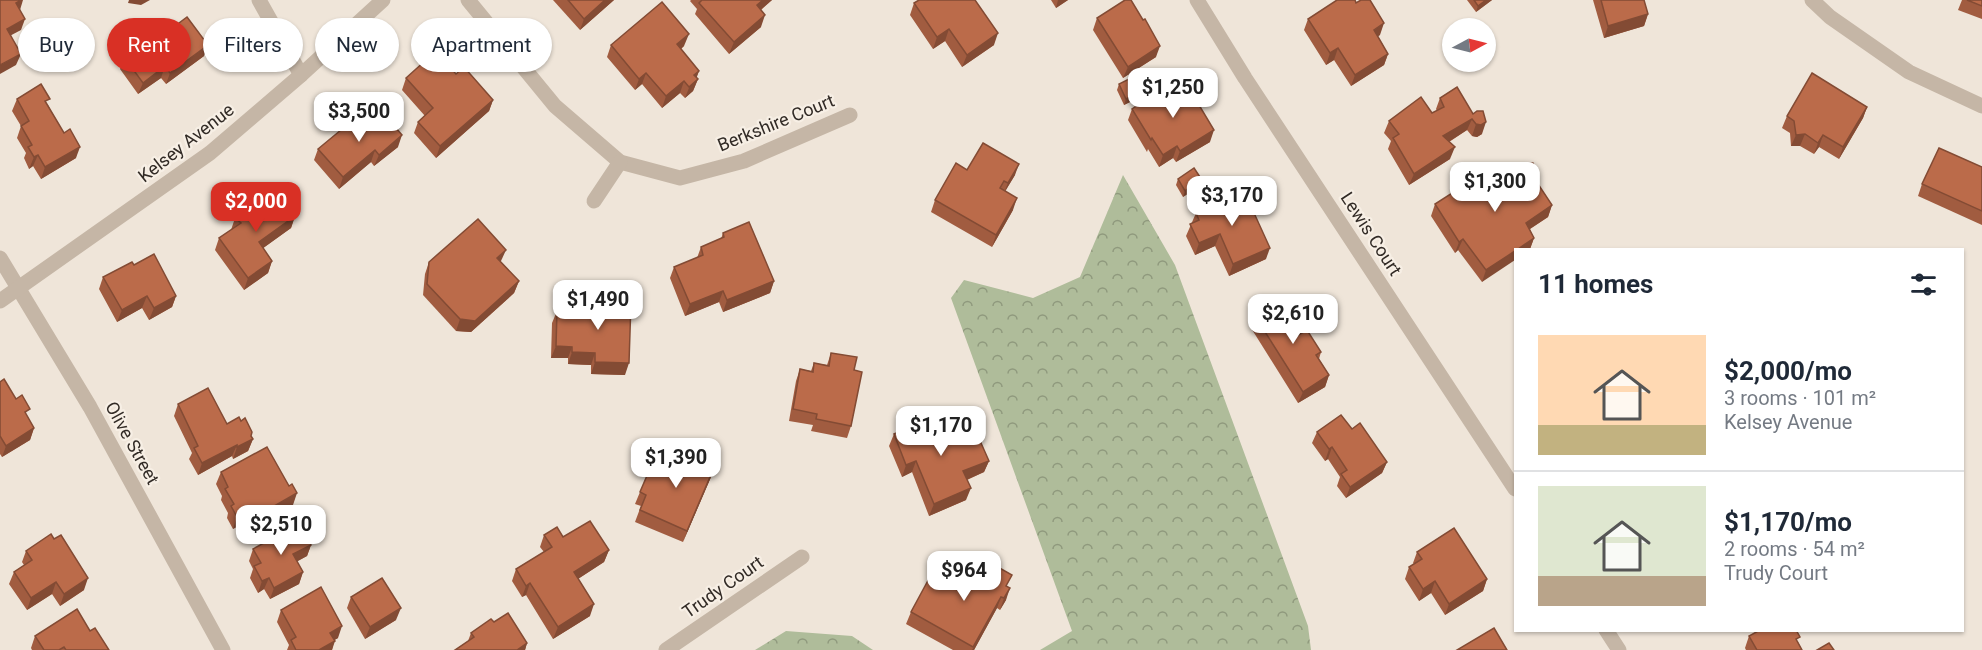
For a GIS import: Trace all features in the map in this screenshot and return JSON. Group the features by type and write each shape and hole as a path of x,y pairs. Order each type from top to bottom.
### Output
{"street":[{"path":"259,0 301,75"},
{"name":"Kelsey Avenue","path":"0,301 210,153 301,75 383,0"},
{"name":"Berkshire Court","path":"468,0 555,106 620,162 680,178 744,161 850,115"},
{"name":"Lewis Court","path":"1197,0 1245,78 1514,487"},
{"path":"1812,0 1830,17 1909,72 1982,106"},
{"path":"594,201 620,162"},
{"name":"Olive Street","path":"0,258 90,407 223,650"},
{"name":"Trudy Court","path":"666,650 802,557"},
{"path":"1607,632 1619,650"}],"green space":[{"path":"1123,175 1175,265 1308,626 1311,650 1040,650 1072,631 951,298 964,280 1033,298 1080,277"},
{"path":"786,631 852,636 873,650 755,650"}],"building":[{"path":"0,0 21,0 16,3 24,18 18,18 18,23 7,29 18,49 18,56 0,65"},
{"path":"568,0 605,0 584,19"},
{"path":"702,0 763,0 757,5 765,15 734,42 699,3"},
{"path":"919,0 975,0 998,33 967,55 949,29 937,37 914,3"},
{"path":"1125,0 1131,0 1160,46 1128,67 1097,18"},
{"path":"1337,0 1355,0 1356,3 1361,0 1370,0 1384,23 1374,30 1388,54 1355,75 1338,48 1330,53 1308,19"},
{"path":"1474,0 1486,0 1478,6"},
{"path":"1601,0 1644,0 1648,14 1608,26"},
{"path":"1967,0 1982,0 1982,6"},
{"path":"662,2 689,34 677,44 699,71 694,75 698,79 689,87 684,81 666,96 646,73 639,79 611,45"},
{"path":"191,22 203,38 203,49 191,58"},
{"path":"135,72 157,72 143,83"},
{"path":"413,72 454,72 456,74 468,72 493,100 440,146 418,122 433,108 406,78"},
{"path":"1812,73 1867,107 1843,147 1823,135 1818,143 1805,134 1796,135 1794,121 1787,116"},
{"path":"1133,77 1140,92 1126,99 1119,84"},
{"path":"1184,80 1214,130 1180,151 1177,146 1163,155 1132,109 1150,97 1152,100"},
{"path":"41,84 50,99 45,101 64,133 70,129 80,147 45,167 38,155 34,157 28,147 32,145 21,126 29,121 17,99"},
{"path":"1457,87 1473,114 1483,111 1486,122 1481,125 1476,124 1472,119 1443,136 1455,147 1414,174 1393,138 1399,134 1389,121 1421,97 1432,113 1444,107 1440,98"},
{"path":"382,112 402,135 379,155 375,150 343,177 318,149 353,120 361,129"},
{"path":"983,143 1019,164 1008,183 1004,181 1000,188 1017,198 996,235 935,200 956,163 967,170"},
{"path":"1939,148 1982,167 1982,211 1922,184"},
{"path":"1533,163 1537,171 1534,178 1552,205 1526,223 1534,238 1519,248 1514,248 1514,252 1486,270 1463,239 1459,242 1435,204 1485,172 1493,181 1509,170 1519,172 1525,164"},
{"path":"1194,168 1202,180 1185,191 1178,179"},
{"path":"277,191 295,216 259,242 272,261 248,278 219,238 241,223 235,218 258,201 259,204"},
{"path":"1244,191 1270,248 1233,264 1220,234 1199,243 1190,224 1199,220 1196,213"},
{"path":"478,219 506,250 497,258 519,281 475,321 460,319 427,284 429,262"},
{"path":"749,222 774,281 727,300 723,291 690,304 674,267 703,255 701,247 724,237 723,233"},
{"path":"154,254 176,296 154,308 147,296 122,310 103,277 132,262 134,265"},
{"path":"1283,299 1298,322 1289,328 1295,337 1307,330 1321,352 1316,355 1329,375 1303,392 1255,316"},
{"path":"589,300 631,302 629,363 595,362 595,353 572,352 572,347 556,346 557,311 589,313"},
{"path":"831,353 857,357 854,370 862,372 851,426 816,419 817,414 793,409 800,369 813,372 814,363 829,366"},
{"path":"4,379 16,399 22,395 30,409 25,412 34,428 6,446 0,436 0,382"},
{"path":"208,388 227,424 239,417 241,421 245,418 253,439 202,463 194,448 198,446 178,404"},
{"path":"941,414 954,444 977,434 989,461 963,471 971,488 934,504 916,461 906,465 894,434"},
{"path":"1341,415 1352,429 1360,423 1387,462 1350,487 1341,474 1347,470 1332,447 1329,449 1317,432"},
{"path":"267,447 289,486 292,484 297,493 262,513 257,506 237,517 231,506 234,504 225,489 228,487 221,472"},
{"path":"679,449 715,465 687,531 640,510 646,495 640,492 652,464 669,471"},
{"path":"590,521 609,550 574,572 594,604 558,627 530,583 526,586 516,569 552,547 544,535 557,527 563,537"},
{"path":"299,524 311,545 293,554 303,572 274,588 269,578 262,581 254,566 261,563 253,549"},
{"path":"1454,528 1487,579 1449,604 1435,581 1423,589 1409,567 1422,559 1417,552"},
{"path":"51,534 54,539 61,535 88,578 64,594 56,582 31,598 14,572 32,560 26,551"},
{"path":"982,558 1012,575 1006,586 1010,588 1004,598 1001,597 973,647 911,612 931,575 963,593"},
{"path":"382,578 401,608 370,627 351,597"},
{"path":"321,587 342,626 330,633 335,641 319,650 296,650 291,640 296,637 281,610"},
{"path":"77,609 90,631 95,628 109,650 66,650 64,647 59,650 44,650 35,636"},
{"path":"508,613 527,643 517,650 455,650 474,637 471,633 491,619 494,622"},
{"path":"1494,628 1507,650 1457,650"},
{"path":"1756,632 1797,632 1800,637 1796,639 1802,650 1757,650 1749,636"},
{"path":"1829,643 1834,650 1817,650"}]}
